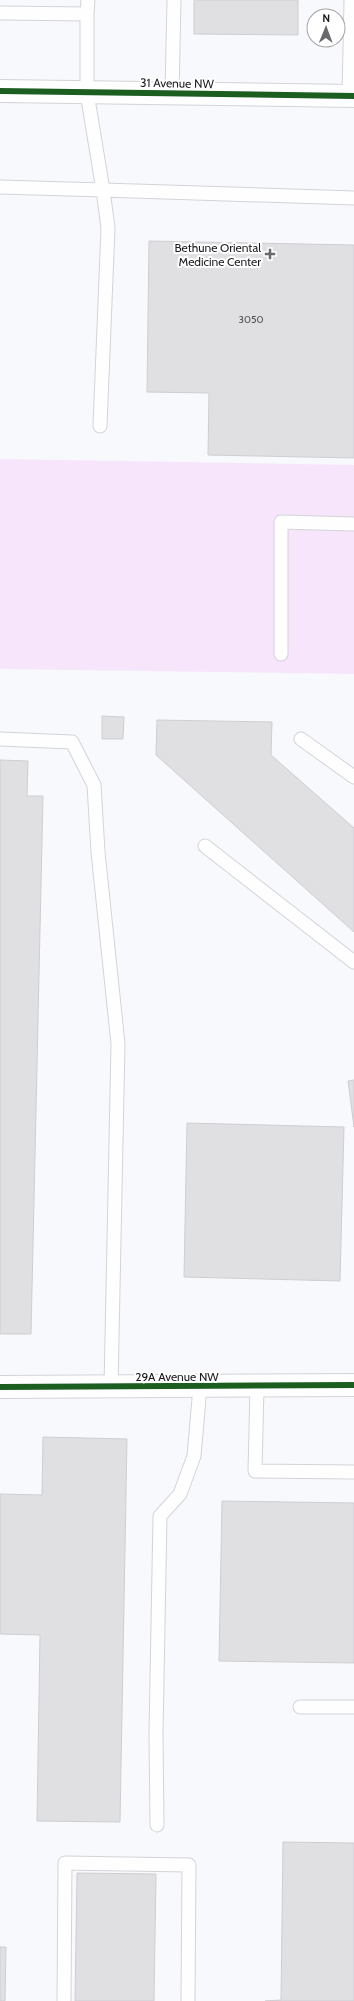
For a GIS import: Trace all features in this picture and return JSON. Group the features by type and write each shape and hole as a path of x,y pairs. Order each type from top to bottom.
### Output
{"street":[{"name":"31 Avenue NW","path":"0,92 352,96"},
{"name":"29A Avenue NW","path":"0,1387 257,1387 354,1385"}],"lane":[{"path":"88,0 87,93 108,228 100,426"},
{"path":"172,94 174,0"},
{"path":"350,0 352,96"},
{"path":"0,13 87,14"},
{"path":"0,186 354,198"},
{"path":"281,654 281,522 354,524"},
{"path":"0,739 72,742 94,785 98,852 118,1044 111,1387"},
{"path":"300,739 354,777"},
{"path":"205,846 354,962"},
{"path":"157,1825 156,1734 160,1516 180,1494 194,1456 200,1387"},
{"path":"257,1387 255,1471 354,1472"},
{"path":"300,1706 354,1707"},
{"path":"64,2001 66,1863 189,1865 188,2001"}],"shaded area":[{"path":"0,459 354,465 354,674 0,669"}],"building":[{"path":"194,0 298,0 298,35 194,34"},
{"path":"149,241 354,245 354,458 208,455 209,393 147,392"},
{"path":"102,716 124,717 123,739 102,739"},
{"path":"157,720 272,722 271,755 354,828 354,932 156,755"},
{"path":"0,760 28,761 27,796 43,796 31,1334 0,1334"},
{"path":"354,1080 354,1127 348,1081"},
{"path":"187,1123 344,1127 340,1281 184,1277"},
{"path":"43,1437 127,1439 120,1822 37,1821 40,1635 0,1634 0,1494 42,1495"},
{"path":"222,1501 354,1503 354,1663 219,1661"},
{"path":"283,1842 354,1843 354,2001 265,2001 281,2000"},
{"path":"77,1873 156,1874 154,2001 75,2001"},
{"path":"0,1947 6,1947 5,2001 0,2001"}],"cycle path":[{"path":"0,91 354,96"},
{"path":"0,1387 354,1385"}],"place":[{"name":"Bethune Oriental Medicine Center","path":"270,254"}]}
